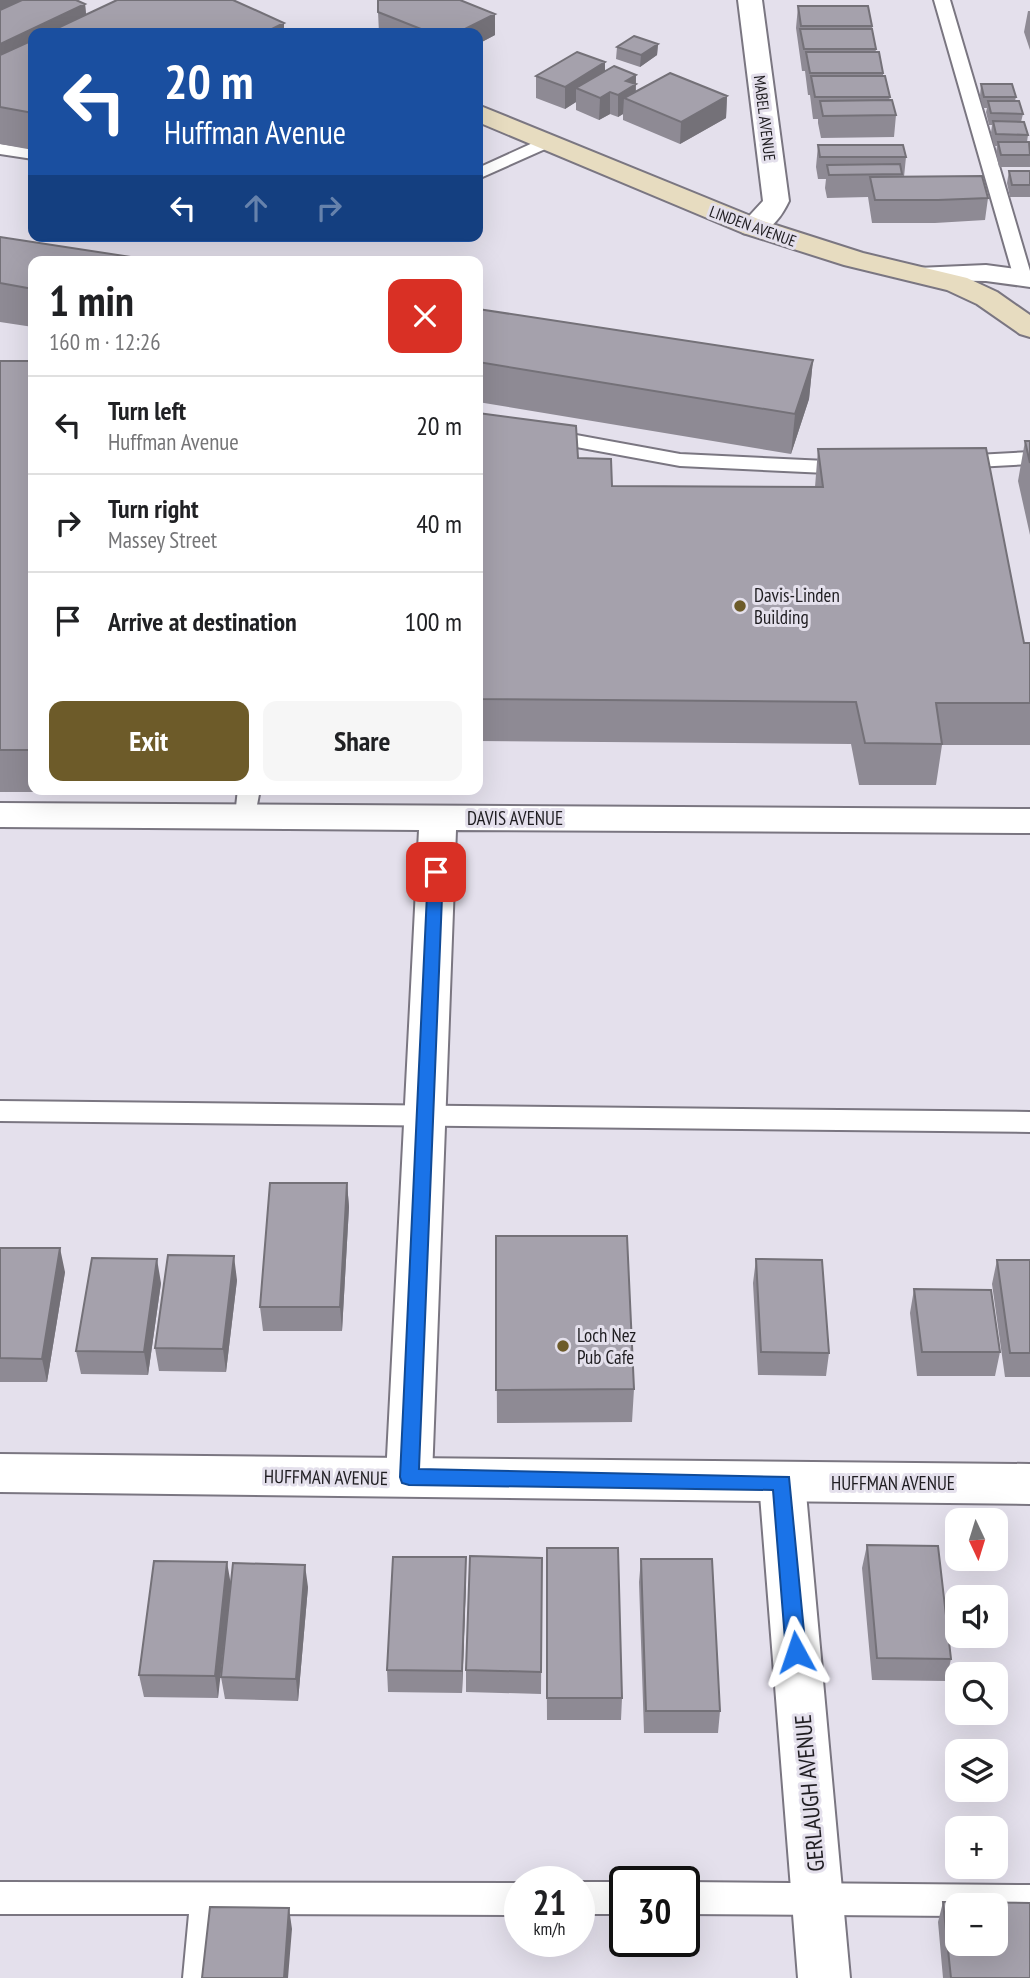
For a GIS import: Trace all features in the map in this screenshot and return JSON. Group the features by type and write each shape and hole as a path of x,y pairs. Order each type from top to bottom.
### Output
{"main road":[{"name":"LINDEN AVENUE","path":"483,115 753,227 854,259 927,274 987,298 1030,328"}],"street":[{"name":"MABEL AVENUE","path":"750,0 776,201 770,213 753,227"},
{"path":"927,274 986,273 1026,279"},
{"name":"DAVIS AVENUE","path":"0,815 247,803 438,818 1030,821"},
{"path":"409,1477 438,818"},
{"name":"HUFFMAN AVENUE","path":"0,1473 1030,1484"},
{"name":"GERLAUGH AVENUE","path":"782,1482 824,1978"}],"lane":[{"path":"943,0 1026,279"},
{"path":"483,172 546,142"},
{"path":"0,149 28,153"},
{"path":"483,424 680,460 868,467"},
{"path":"935,463 1030,458"},
{"path":"0,1111 1030,1122"},
{"path":"0,1898 504,1899"},
{"path":"700,1898 1030,1901"},
{"path":"200,1978 207,1900"}],"building":[{"path":"22,0 76,0 85,4 34,28 28,28 28,31 0,44 0,10"},
{"path":"117,0 233,0 284,23 274,28 58,28"},
{"path":"378,0 460,0 495,14 467,28 418,28 378,12"},
{"path":"798,6 868,6 872,26 801,26"},
{"path":"800,29 872,29 876,49 804,49"},
{"path":"634,36 658,44 641,55 617,47"},
{"path":"28,42 28,112 0,107 0,55"},
{"path":"577,52 605,62 565,87 536,76"},
{"path":"806,52 879,52 883,73 810,73"},
{"path":"614,66 636,75 626,81 636,84 618,95 610,92 600,98 576,88"},
{"path":"670,73 727,96 681,122 624,98"},
{"path":"811,76 885,76 890,97 815,97"},
{"path":"981,84 1012,84 1016,97 984,97"},
{"path":"892,100 896,115 823,116 820,101"},
{"path":"988,101 1019,101 1023,114 991,113"},
{"path":"993,121 1024,122 1028,135 996,134"},
{"path":"998,142 1029,142 1030,155 1001,155"},
{"path":"818,145 903,145 906,157 820,157"},
{"path":"900,164 902,174 829,175 827,165"},
{"path":"1009,171 1030,171 1030,185 1012,185"},
{"path":"982,176 988,198 938,200 875,200 870,177"},
{"path":"0,237 124,256 28,256 28,288 0,283"},
{"path":"483,310 813,360 795,414 483,363"},
{"path":"0,361 28,361 28,750 0,750"},
{"name":"Davis-Linden Building","path":"483,414 576,426 578,458 611,459 612,486 823,487 818,449 986,448 1024,643 1030,643 1030,703 936,703 942,744 865,743 856,702 483,699"},
{"path":"1025,441 1030,441 1030,463"},
{"path":"270,1183 347,1183 340,1307 260,1307"},
{"name":"Loch Nez Pub Cafe","path":"496,1236 627,1236 634,1389 496,1390"},
{"path":"0,1248 60,1248 42,1359 0,1358"},
{"path":"168,1255 234,1256 223,1349 155,1348"},
{"path":"92,1258 157,1259 144,1352 76,1351"},
{"path":"756,1259 822,1260 829,1353 761,1352"},
{"path":"997,1260 1030,1260 1030,1353 1010,1353"},
{"path":"914,1289 991,1290 1000,1352 922,1352"},
{"path":"867,1545 938,1546 945,1607 945,1648 950,1648 951,1659 877,1658"},
{"path":"547,1548 618,1548 622,1698 547,1698"},
{"path":"470,1556 542,1558 541,1672 466,1670"},
{"path":"393,1557 466,1557 462,1671 387,1670"},
{"path":"641,1559 712,1559 720,1711 646,1711"},
{"path":"154,1561 227,1562 215,1676 139,1675"},
{"path":"233,1563 305,1565 296,1679 221,1677"},
{"path":"1008,1903 1030,1903 1030,1978 951,1978 949,1956 1008,1956"},
{"path":"210,1907 289,1908 284,1978 202,1978"}],"place":[{"name":"Davis-Linden Building","path":"740,606"},
{"name":"Loch Nez Pub Cafe","path":"563,1346"}],"route":[{"path":"436,872 409,1477 782,1482 796,1652"}]}
